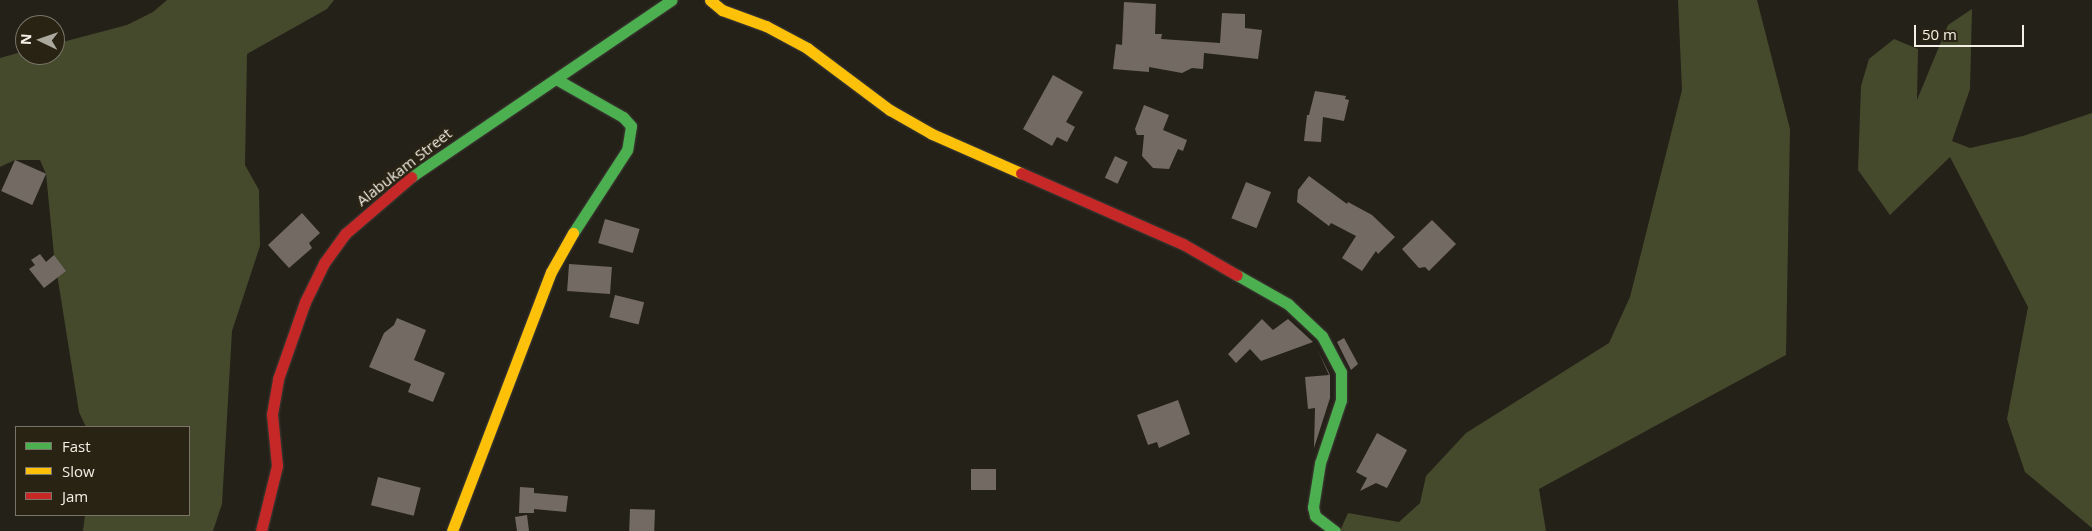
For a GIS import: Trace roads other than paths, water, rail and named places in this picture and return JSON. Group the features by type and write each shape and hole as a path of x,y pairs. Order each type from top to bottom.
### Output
{"street":[{"name":"Alabukam Street","path":"261,531 277,466 272,414 278,379 306,302 324,263 346,233 401,184 671,0"},
{"path":"710,0 722,10 766,26 807,48 890,110 932,134 1183,244 1288,304 1322,336 1341,372 1340,400 1320,463 1313,507 1315,516 1335,531"},
{"path":"452,531 548,279 580,220 627,150 630,139 631,126 623,117 556,79"}]}
